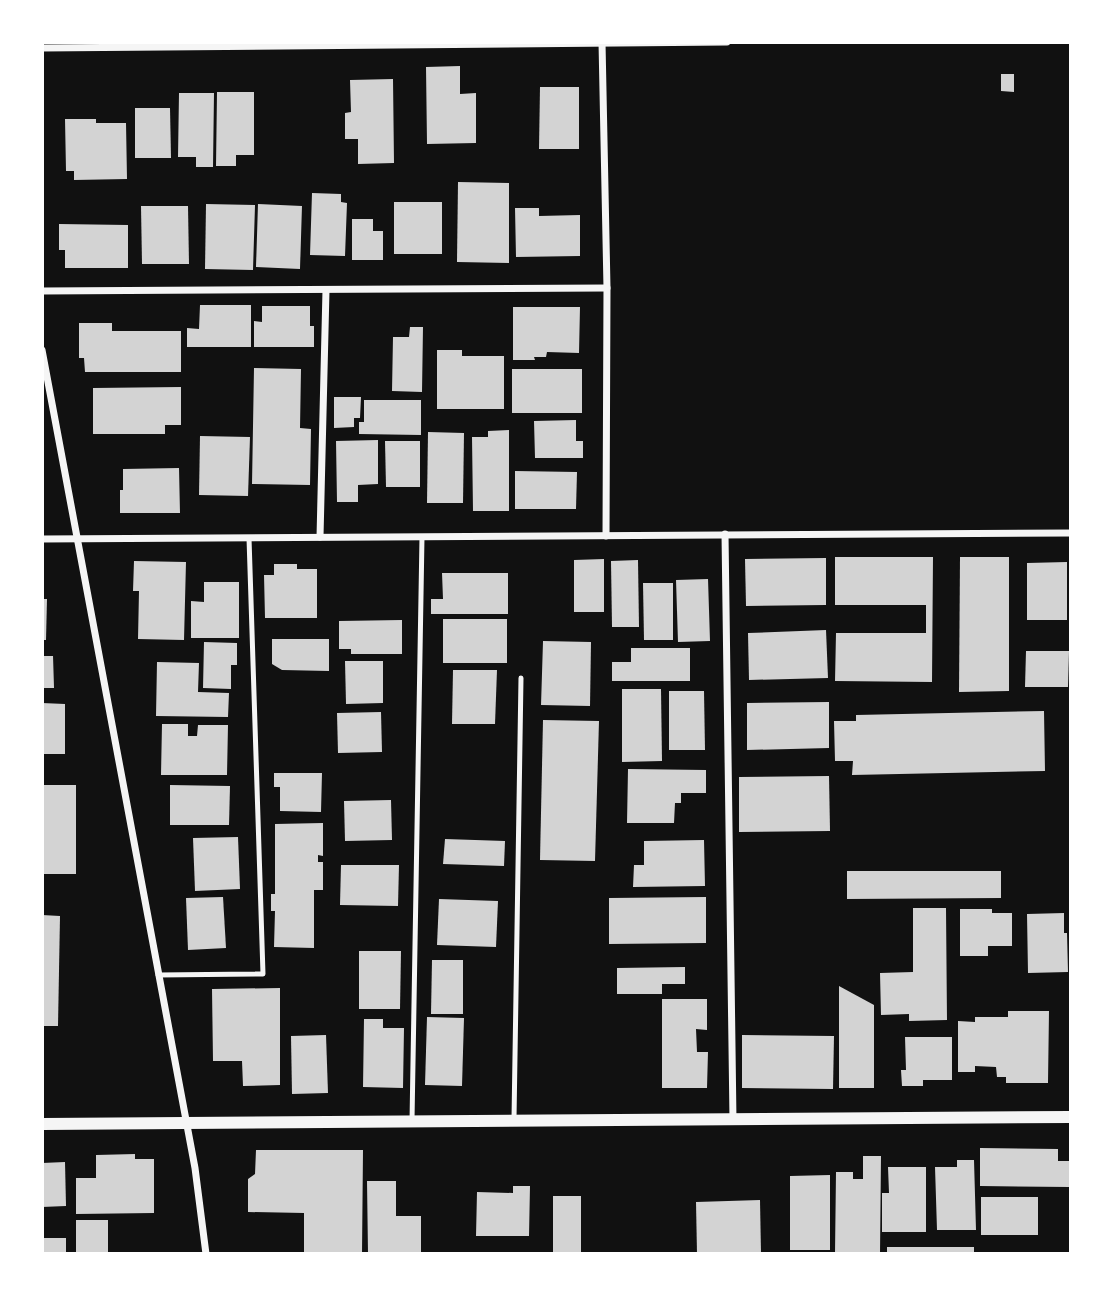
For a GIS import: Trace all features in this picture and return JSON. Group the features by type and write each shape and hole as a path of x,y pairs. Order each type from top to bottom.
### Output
{"street":[{"path":"42,48 727,42"},
{"path":"602,43 607,288 606,536"},
{"path":"42,291 607,288"},
{"path":"320,537 326,290"},
{"path":"42,351 195,1168 206,1254"},
{"path":"42,539 1071,533"},
{"path":"725,534 733,1120"},
{"path":"42,1124 1071,1116"}],"lane":[{"path":"412,1121 422,537"},
{"path":"158,975 263,974 249,538"},
{"path":"514,1121 521,678"}],"building":[{"path":"460,66 460,94 476,93 476,143 427,144 426,67"},
{"path":"1001,74 1014,74 1014,92 1001,91"},
{"path":"393,79 394,163 358,164 358,139 345,139 345,113 351,112 350,80"},
{"path":"540,87 579,87 579,149 539,149"},
{"path":"217,92 254,92 254,155 236,155 236,166 216,166"},
{"path":"179,93 214,93 213,167 196,167 196,157 178,157"},
{"path":"135,108 170,108 171,158 135,158"},
{"path":"65,119 126,123 127,179 74,180 74,171 66,171"},
{"path":"458,182 509,183 509,263 457,262"},
{"path":"312,193 341,194 341,202 347,203 345,256 310,255"},
{"path":"394,202 442,202 442,254 394,254"},
{"path":"206,204 255,205 253,270 205,269"},
{"path":"258,204 302,206 300,269 256,267"},
{"path":"141,206 188,206 189,264 142,264"},
{"path":"515,208 539,208 539,216 580,215 580,256 516,257"},
{"path":"352,219 373,219 373,231 383,231 383,260 352,260"},
{"path":"59,224 128,225 128,268 65,268 65,250 59,250"},
{"path":"200,305 251,305 251,347 187,347 187,328 199,329"},
{"path":"262,306 310,306 314,347 254,347 254,321 262,322"},
{"path":"513,307 580,307 579,353 547,352 546,357 534,357 535,360 513,360"},
{"path":"79,323 112,323 112,331 181,331 181,372 85,372 84,358 79,358"},
{"path":"410,327 423,327 422,392 392,391 393,337 409,337"},
{"path":"437,350 462,350 462,356 504,356 504,409 437,409"},
{"path":"254,368 301,369 300,428 311,429 310,485 252,484"},
{"path":"512,369 582,369 582,413 512,413"},
{"path":"181,387 181,425 165,425 165,434 93,434 93,388"},
{"path":"334,397 361,397 360,418 354,418 354,427 334,428"},
{"path":"364,400 421,400 421,435 359,434 359,422 364,422"},
{"path":"576,420 576,441 583,441 583,458 535,458 534,421"},
{"path":"509,430 509,511 473,511 472,437 488,437 488,431"},
{"path":"428,432 464,433 463,503 427,503"},
{"path":"200,436 250,437 248,496 199,495"},
{"path":"378,440 378,484 358,485 358,502 337,502 336,441"},
{"path":"385,441 420,441 420,487 386,487"},
{"path":"179,468 180,513 120,513 123,469"},
{"path":"515,471 577,472 576,509 515,509"},
{"path":"835,557 933,557 932,682 835,681 836,633 926,633 926,605 835,605"},
{"path":"960,557 1009,557 1009,691 959,692"},
{"path":"826,558 826,605 746,606 745,559"},
{"path":"604,559 604,612 574,612 574,560"},
{"path":"638,560 639,627 612,627 611,561"},
{"path":"134,561 186,562 184,640 138,639 139,591 133,591"},
{"path":"1067,562 1067,620 1027,620 1027,563"},
{"path":"274,564 297,564 297,569 317,569 317,618 265,618 264,575 274,575"},
{"path":"442,573 508,573 508,614 431,614 431,599 443,599"},
{"path":"708,579 710,641 678,642 676,580"},
{"path":"204,582 239,582 239,638 191,638 191,601 204,602"},
{"path":"643,583 673,583 673,640 644,640"},
{"path":"42,599 47,599 46,640 42,640"},
{"path":"443,619 507,619 507,663 443,663"},
{"path":"402,620 402,654 351,654 351,649 339,649 339,621"},
{"path":"826,630 828,678 749,680 748,633"},
{"path":"272,639 329,639 329,671 282,670 272,664"},
{"path":"543,641 591,642 590,706 541,705"},
{"path":"204,642 237,643 237,665 231,665 231,689 203,688"},
{"path":"631,648 690,648 690,681 612,681 612,662 631,662"},
{"path":"1026,651 1069,651 1068,687 1025,687"},
{"path":"42,656 53,656 54,688 42,688"},
{"path":"345,661 383,661 383,703 346,704"},
{"path":"157,662 199,663 198,692 229,693 228,717 156,716"},
{"path":"453,670 497,670 495,724 452,724"},
{"path":"622,689 661,689 662,761 622,762"},
{"path":"669,691 704,691 705,750 669,750"},
{"path":"829,702 829,748 747,750 747,703"},
{"path":"42,703 65,704 65,754 42,754"},
{"path":"1044,711 1045,771 852,775 853,761 835,761 834,721 856,721 856,715"},
{"path":"381,712 382,752 338,753 337,713"},
{"path":"543,720 599,721 595,861 540,860"},
{"path":"162,724 188,724 188,736 197,736 198,725 228,725 227,775 161,775"},
{"path":"628,769 706,770 706,793 681,793 681,803 675,803 674,823 627,823"},
{"path":"274,773 322,773 321,812 280,811 280,787 274,787"},
{"path":"829,776 830,831 739,832 739,777"},
{"path":"42,785 76,785 76,874 42,874"},
{"path":"170,785 230,786 229,825 170,825"},
{"path":"391,800 392,840 345,841 344,801"},
{"path":"323,823 323,856 318,855 318,862 323,862 323,890 314,890 314,948 274,947 275,911 271,911 271,894 275,894 275,824"},
{"path":"238,837 240,889 195,891 193,838"},
{"path":"445,839 505,841 504,866 443,864"},
{"path":"704,840 705,886 633,887 634,865 644,865 644,841"},
{"path":"341,865 399,865 398,906 340,905"},
{"path":"847,871 1001,871 1001,898 847,899"},
{"path":"223,897 226,948 188,950 186,898"},
{"path":"706,897 706,943 609,944 609,898"},
{"path":"439,899 498,901 496,947 437,945"},
{"path":"913,908 946,908 947,1020 909,1021 909,1014 881,1015 880,973 913,972"},
{"path":"960,909 992,909 992,913 1012,913 1012,946 988,946 988,956 960,956"},
{"path":"1064,913 1068,972 1028,973 1027,914"},
{"path":"42,915 60,916 58,1026 42,1026"},
{"path":"359,951 401,951 400,1009 359,1009"},
{"path":"432,960 463,960 463,1014 431,1014"},
{"path":"685,967 685,984 662,984 662,994 617,994 617,968"},
{"path":"839,986 874,1005 874,1088 839,1088"},
{"path":"280,988 280,1085 243,1086 242,1061 213,1061 212,989"},
{"path":"662,999 707,999 707,1030 696,1029 697,1052 708,1052 707,1088 662,1088"},
{"path":"1008,1011 1049,1011 1048,1083 1006,1083 1006,1077 997,1077 996,1067 975,1066 975,1072 958,1072 958,1021 975,1022 975,1017 1008,1017"},
{"path":"427,1017 464,1018 462,1086 425,1085"},
{"path":"364,1019 383,1019 383,1028 404,1028 403,1088 363,1087"},
{"path":"326,1035 328,1093 292,1094 291,1036"},
{"path":"742,1035 834,1036 833,1089 742,1088"},
{"path":"905,1037 952,1037 952,1080 923,1080 923,1086 902,1086 901,1070 906,1070"},
{"path":"980,1148 1058,1149 1058,1161 1070,1161 1070,1187 980,1186"},
{"path":"256,1150 363,1150 362,1254 304,1254 304,1213 248,1212 248,1179 255,1174"},
{"path":"135,1154 135,1159 154,1159 154,1213 76,1214 76,1178 96,1178 96,1155"},
{"path":"863,1156 881,1156 880,1254 835,1253 836,1172 853,1172 853,1179 863,1179"},
{"path":"957,1160 974,1160 976,1230 937,1230 935,1167 957,1167"},
{"path":"65,1162 66,1206 42,1207 42,1163"},
{"path":"888,1167 926,1167 926,1232 882,1232 882,1193 889,1193"},
{"path":"830,1175 830,1250 790,1250 790,1176"},
{"path":"367,1181 396,1181 396,1216 421,1216 421,1254 368,1254"},
{"path":"513,1186 530,1186 529,1236 476,1236 477,1192 513,1193"},
{"path":"553,1196 581,1196 581,1254 553,1254"},
{"path":"981,1197 1038,1197 1038,1235 981,1235"},
{"path":"760,1200 761,1254 697,1254 696,1202"},
{"path":"76,1220 108,1220 108,1254 76,1254"},
{"path":"42,1238 66,1238 66,1254 42,1254"},
{"path":"887,1247 974,1247 974,1254 887,1254"}]}
